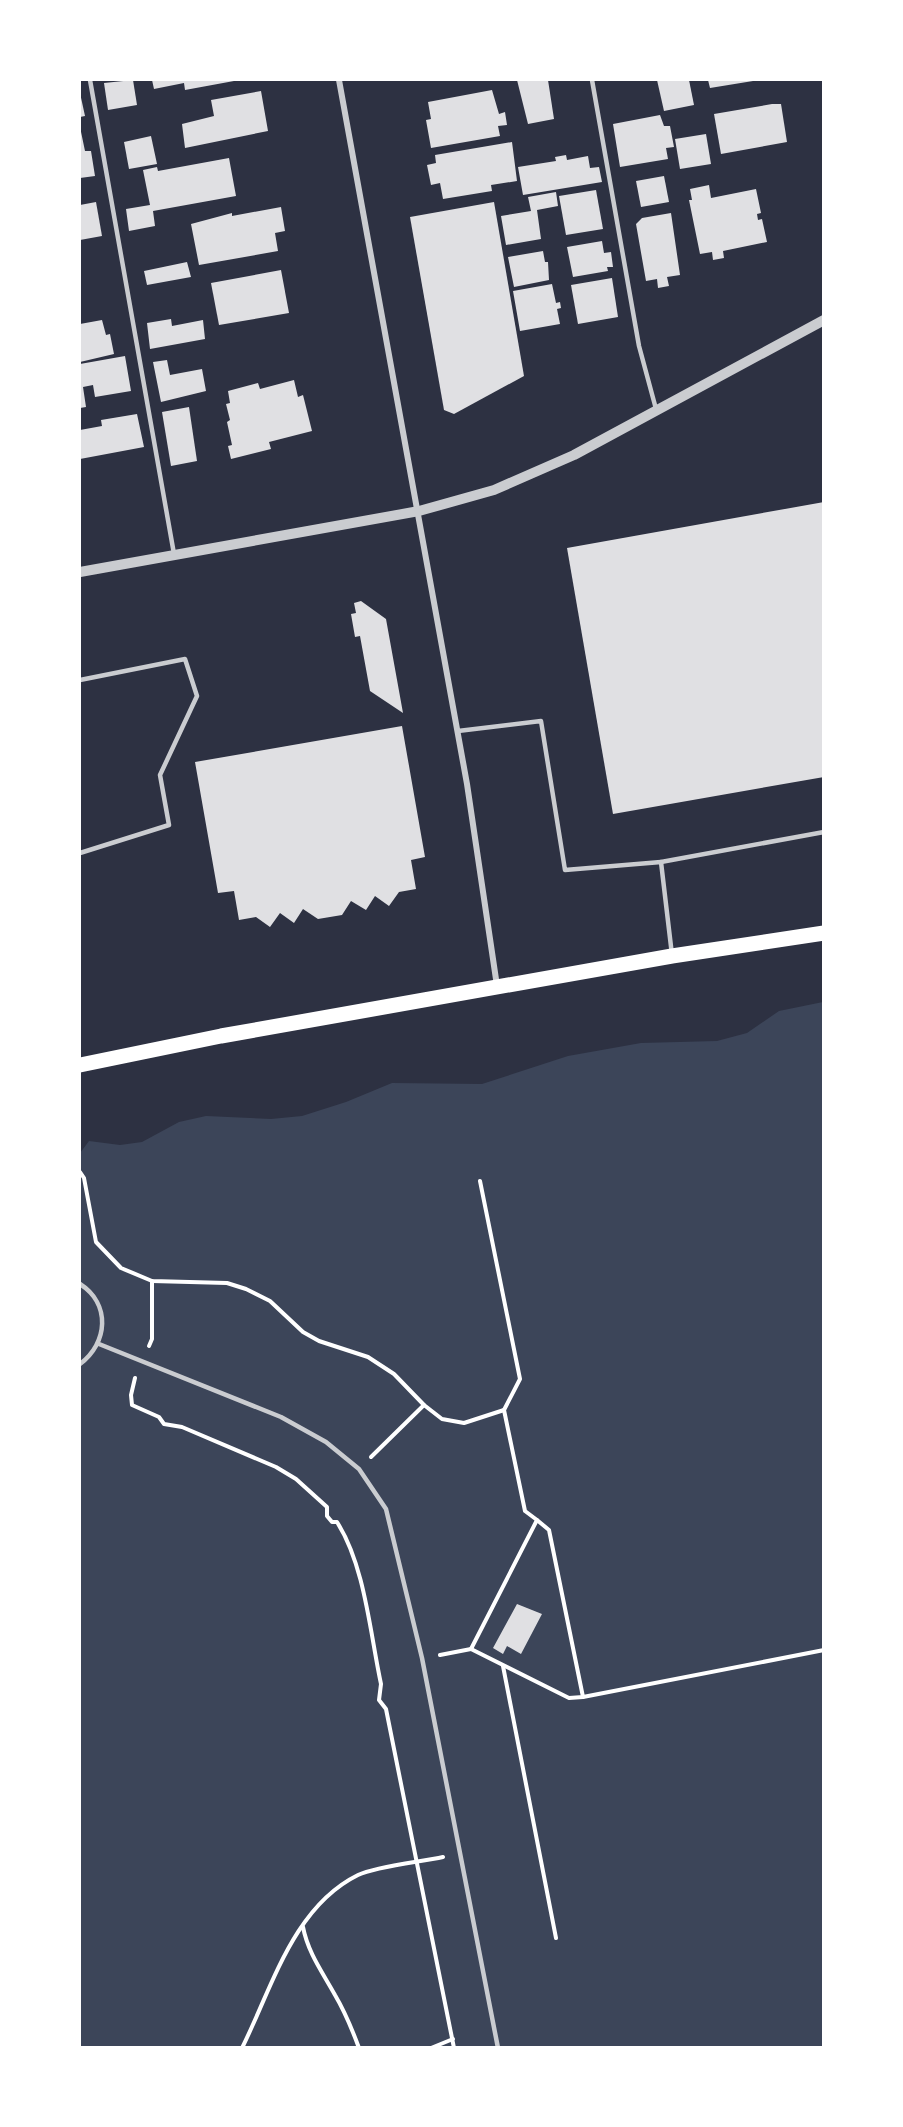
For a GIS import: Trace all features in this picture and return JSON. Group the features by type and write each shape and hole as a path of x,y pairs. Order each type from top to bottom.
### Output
{"main road":[{"path":"80,1065 221,1036 498,989 672,956 824,933"}],"street":[{"path":"339,80 458,731 498,989"},
{"path":"80,572 419,511 494,490 574,455 824,320"}],"lane":[{"path":"90,80 175,556"},
{"path":"592,80 639,346 656,410"},
{"path":"80,680 185,659 197,696 160,775 169,825 80,853"},
{"path":"458,731 541,722 565,870 661,862 824,832"},
{"path":"661,862 672,956"},
{"path":"80,1284 93,1296 102,1315 103,1329 99,1344 80,1364"},
{"path":"99,1344 281,1417 326,1442 359,1469 386,1509 422,1658 498,2048"}],"path":[{"path":"80,1172 84,1178 96,1242 121,1268 152,1281 227,1283 246,1289 270,1301 303,1332 320,1341 368,1357 385,1368 442,1419 464,1423 504,1410"},
{"path":"480,1182 520,1379 504,1410 525,1511 549,1530 583,1697"},
{"path":"152,1281 152,1339 133,1382 132,1405 159,1418 164,1424 182,1427 286,1473 313,1492 327,1507 327,1516 332,1522 337,1522 344,1532 357,1567 381,1684 379,1700 386,1709 454,2048"},
{"path":"359,1469 424,1405"},
{"path":"471,1649 537,1520"},
{"path":"422,1658 471,1649 569,1698 824,1650"},
{"path":"503,1665 556,1938"},
{"path":"242,2048 289,1946 324,1897 359,1875 459,1854"},
{"path":"303,1927 306,1941 318,1967 345,2015 359,2048"},
{"path":"431,2048 453,2039"}],"shaded area":[{"path":"823,1002 823,2047 80,2047 80,1153 89,1141 120,1145 142,1142 179,1122 206,1116 271,1119 302,1116 346,1102 392,1083 482,1084 568,1056 641,1043 717,1041 747,1033 779,1011"}],"building":[{"path":"133,80 137,105 108,110 104,83"},
{"path":"152,80 234,81 185,90 184,83 154,89"},
{"path":"517,80 548,80 554,119 528,124"},
{"path":"657,80 689,80 694,105 664,111"},
{"path":"708,80 753,80 753,81 710,88"},
{"path":"492,90 499,114 505,112 507,125 498,126 500,136 431,148 426,120 431,119 428,102"},
{"path":"261,91 268,131 185,148 182,124 214,116 211,100"},
{"path":"80,93 85,116 80,117"},
{"path":"781,104 787,142 721,154 714,114"},
{"path":"660,115 664,126 670,126 674,147 666,148 668,159 620,167 613,124"},
{"path":"80,127 85,151 91,151 95,176 80,178"},
{"path":"706,134 711,164 680,169 675,139"},
{"path":"151,136 157,164 129,169 124,142"},
{"path":"512,142 517,181 491,185 492,191 443,199 440,183 431,185 427,165 436,163 435,155"},
{"path":"566,155 567,160 588,156 590,168 599,167 602,182 523,195 518,167 556,161 555,157"},
{"path":"229,158 236,196 153,211 155,226 129,231 126,209 150,205 143,170 157,167 158,171"},
{"path":"664,176 669,202 641,207 636,181"},
{"path":"709,185 711,198 756,189 761,213 757,214 758,220 762,219 767,242 723,251 724,258 713,260 712,252 700,254 689,200 692,200 690,189"},
{"path":"596,190 603,229 566,235 559,196"},
{"path":"556,192 558,206 537,210 541,239 506,245 501,216 531,211 528,197"},
{"path":"96,202 102,236 80,240 80,205"},
{"path":"494,202 524,376 454,414 444,410 410,217"},
{"path":"281,207 285,231 275,233 278,251 199,265 191,224 232,213 232,216"},
{"path":"671,213 680,275 667,277 669,286 658,288 657,279 646,281 636,224 642,218"},
{"path":"602,241 604,253 611,252 613,267 607,267 608,271 573,277 567,247"},
{"path":"543,251 545,262 548,262 549,280 514,287 508,257"},
{"path":"187,262 191,277 147,285 144,271"},
{"path":"281,270 289,313 219,325 211,283"},
{"path":"612,278 618,317 578,324 571,285"},
{"path":"552,284 556,303 560,302 561,308 557,309 560,324 520,331 513,291"},
{"path":"171,319 172,326 203,320 205,339 150,349 147,323"},
{"path":"102,320 106,335 110,334 114,354 80,362 80,324"},
{"path":"125,356 131,391 95,397 93,385 83,387 86,407 80,408 80,364"},
{"path":"167,360 170,375 202,369 206,391 161,402 153,362"},
{"path":"294,380 298,397 303,395 312,431 269,442 271,449 231,459 228,446 232,445 227,422 230,420 226,404 230,403 228,391 258,383 260,389"},
{"path":"189,407 197,461 171,466 162,412"},
{"path":"137,414 144,447 80,459 80,430 102,426 101,420"},
{"path":"824,502 824,777 613,814 567,548"},
{"path":"361,601 386,619 403,713 370,691 360,636 355,637 351,614 356,613 354,603"},
{"path":"402,726 425,857 411,860 416,889 399,892 389,906 375,896 366,910 351,901 342,915 318,919 303,909 294,923 280,913 270,927 256,917 239,920 234,891 218,893 195,762"},
{"path":"517,1604 542,1614 521,1654 507,1646 503,1654 493,1648"}]}
